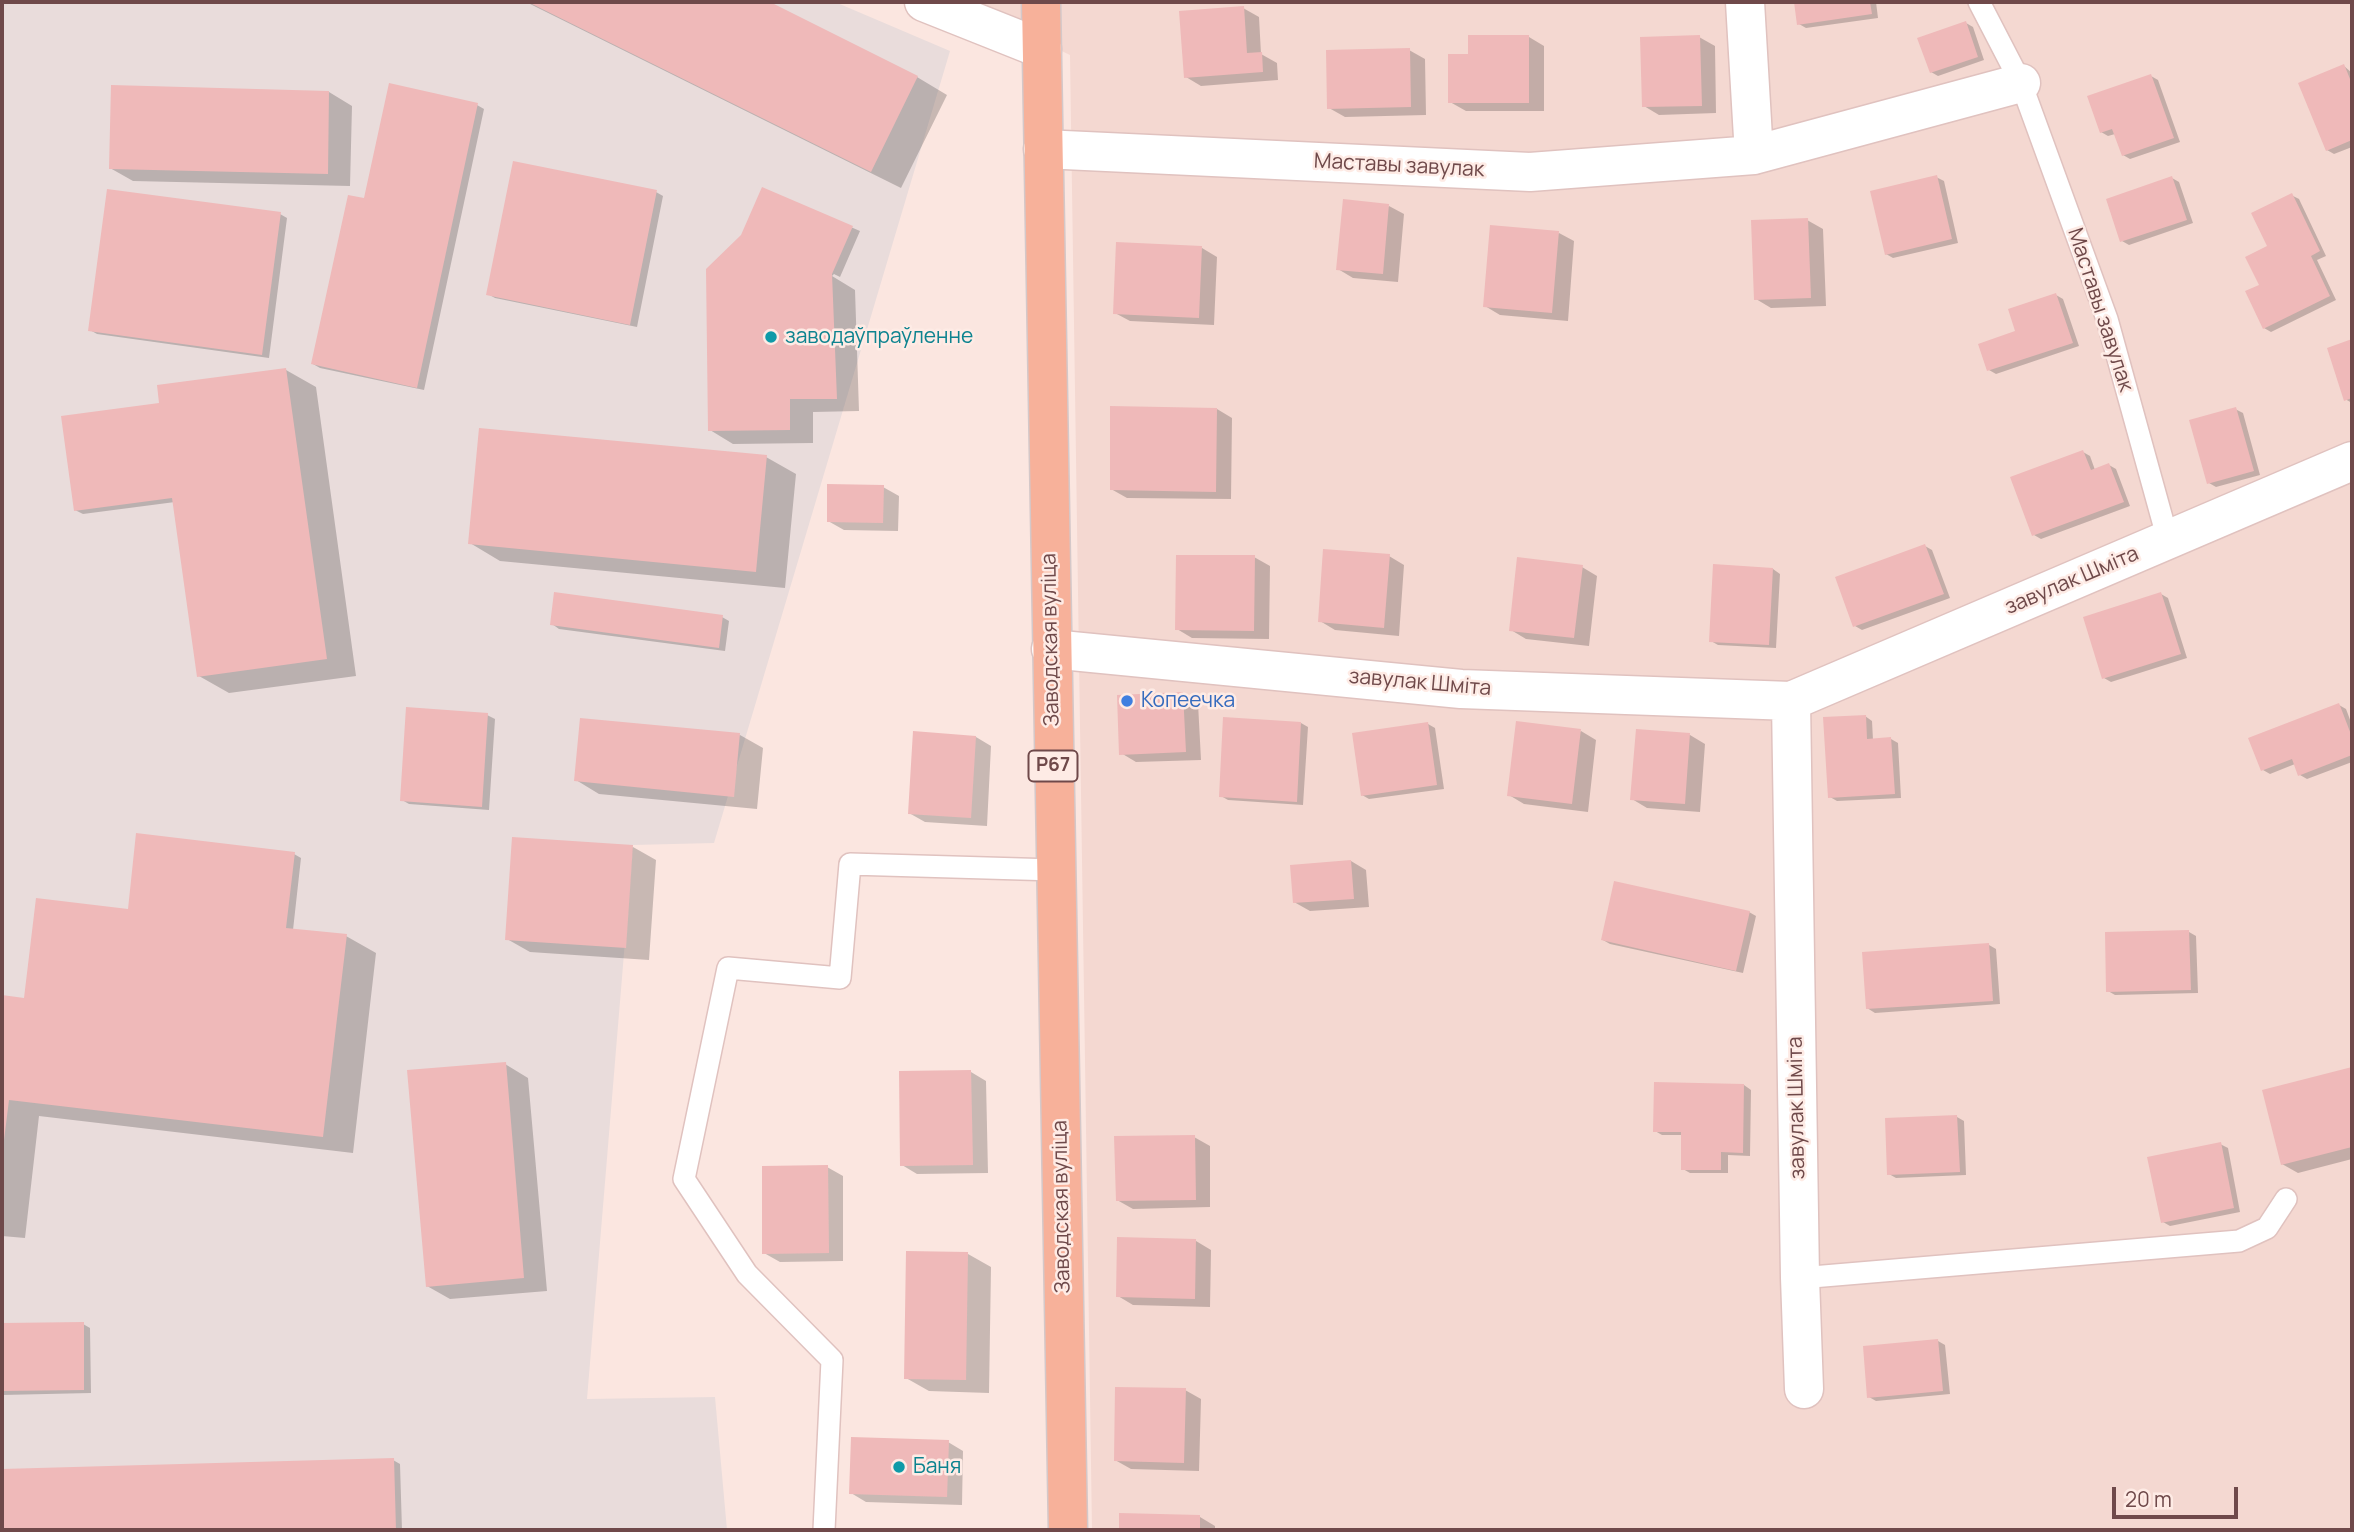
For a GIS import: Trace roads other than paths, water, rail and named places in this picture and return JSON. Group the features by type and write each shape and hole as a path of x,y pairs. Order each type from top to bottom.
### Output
{"main road":[{"name":"Заводская вуліца","path":"1041,2 1068,1530"}],"street":[{"path":"924,2 1042,49"},
{"path":"1745,2 1754,155"},
{"name":"Маставы завулак","path":"1044,149 1530,172 1754,155 2021,83"},
{"name":"завулак Шміта","path":"1051,649 1461,688 1791,701 2352,461"},
{"name":"завулак Шміта","path":"1791,701 1804,1389"}],"lane":[{"name":"Маставы завулак","path":"1979,2 2021,83 2107,318 2168,540"},
{"path":"824,1530 832,1360 747,1274 684,1180 728,968 840,978 850,864 1055,870"},
{"path":"1800,1278 2239,1241 2267,1228 2286,1199"}],"place":[{"name":"заводаўпраўленне","path":"771,337"},
{"name":"Копеечка","path":"1127,701"},
{"name":"Баня","path":"899,1467"}]}
